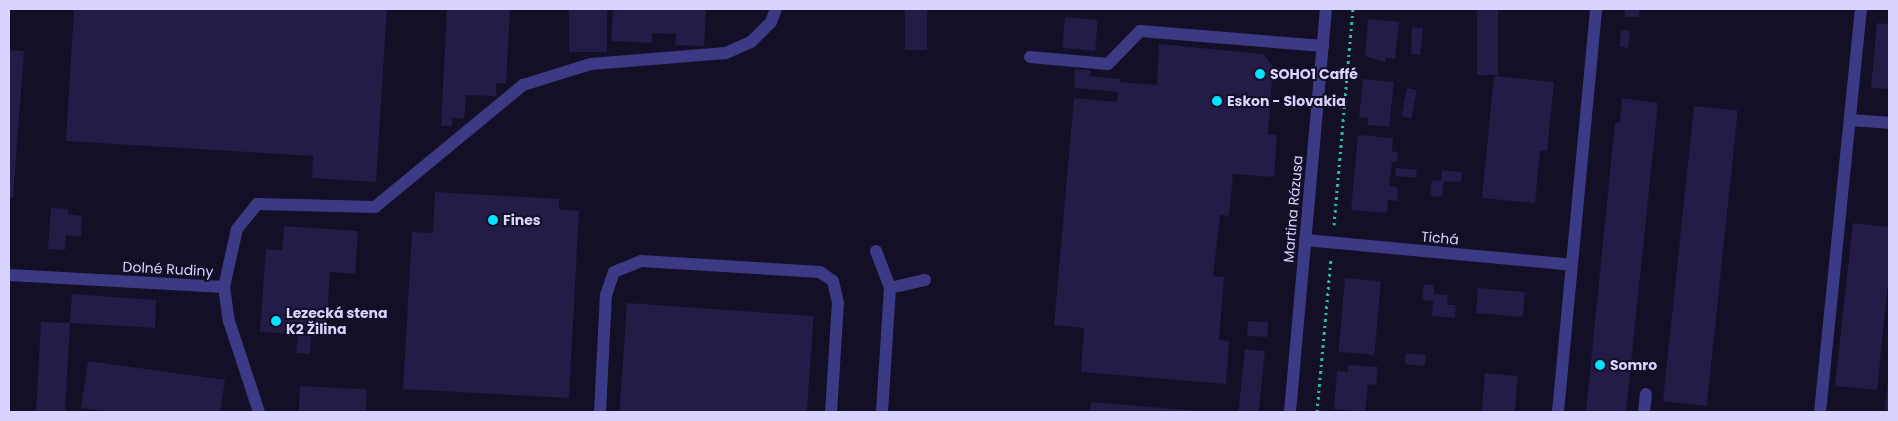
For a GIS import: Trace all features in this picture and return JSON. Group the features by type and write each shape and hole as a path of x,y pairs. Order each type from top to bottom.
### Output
{"street":[{"path":"224,287 237,229 257,204 376,207 523,85 591,64 726,52 751,42 771,22 776,9"},
{"name":"Martina Rázusa","path":"1290,412 1326,9"},
{"path":"1558,412 1596,9"},
{"path":"1820,412 1861,9"},
{"path":"1030,57 1108,64 1140,31 1323,46"},
{"path":"1850,120 1889,123"},
{"name":"Tichá","path":"1305,240 1572,265"},
{"path":"876,251 890,288 882,412"},
{"path":"600,412 606,295 614,272 642,261 820,272 833,281 838,302 831,412"},
{"name":"Dolné Rudiny","path":"9,275 224,287 229,321 259,412"},
{"path":"890,288 925,280"},
{"path":"1644,412 1646,394"}],"path":[{"path":"1317,412 1353,9"}],"building":[{"path":"74,9 387,9 376,182 312,178 313,156 66,141"},
{"path":"447,9 510,9 506,84 496,83 496,96 466,95 464,119 452,118 452,126 441,126"},
{"path":"569,9 607,9 607,52 569,52"},
{"path":"613,9 706,9 704,46 675,45 676,34 652,33 652,43 611,41"},
{"path":"905,9 927,9 927,50 905,50"},
{"path":"1477,9 1498,9 1498,75 1477,75"},
{"path":"1625,9 1639,9 1639,17 1625,17"},
{"path":"1065,17 1098,20 1095,51 1062,48"},
{"path":"1368,19 1399,22 1395,59 1385,58 1385,62 1365,56"},
{"path":"1877,23 1889,24 1889,89 1871,88"},
{"path":"1412,27 1423,28 1420,55 1411,54"},
{"path":"1621,30 1630,31 1628,48 1619,47"},
{"path":"1159,44 1263,54 1273,66 1268,134 1277,135 1274,177 1233,174 1229,216 1220,215 1213,276 1224,277 1219,340 1229,341 1226,384 1081,372 1084,328 1054,325 1074,98 1117,102 1118,92 1074,88 1075,69 1091,70 1090,76 1120,79 1120,82 1157,85"},
{"path":"9,50 24,51 13,198 9,197"},
{"path":"1494,76 1554,82 1547,151 1540,151 1535,203 1482,198"},
{"path":"1363,79 1394,82 1389,127 1368,125 1368,118 1359,117"},
{"path":"1407,88 1417,90 1411,118 1401,116"},
{"path":"1622,98 1658,103 1626,412 1586,412 1615,123 1620,123"},
{"path":"1694,106 1738,111 1707,406 1663,401"},
{"path":"1358,135 1393,138 1392,151 1398,152 1397,162 1392,162 1389,186 1398,187 1397,201 1388,200 1387,213 1351,210"},
{"path":"1396,168 1417,170 1416,178 1395,176"},
{"path":"1442,170 1462,172 1461,182 1444,181 1442,197 1430,196 1432,180 1441,181"},
{"path":"435,192 559,199 559,209 579,211 569,398 403,389 412,232 433,233"},
{"path":"51,208 68,209 68,214 82,216 81,237 66,235 65,250 48,249"},
{"path":"1853,223 1889,227 1889,273 1877,390 1835,386"},
{"path":"284,226 358,231 355,274 330,272 326,336 311,335 310,354 296,353 298,334 260,332 266,249 282,250"},
{"path":"1345,278 1381,281 1374,355 1339,352"},
{"path":"1424,285 1434,285 1434,294 1448,295 1447,305 1456,305 1455,318 1432,316 1433,301 1422,300"},
{"path":"1478,288 1525,292 1523,317 1476,313"},
{"path":"72,294 156,300 155,328 70,323"},
{"path":"627,303 814,316 807,412 619,412"},
{"path":"1248,321 1268,322 1267,337 1247,336"},
{"path":"41,322 70,323 65,412 36,412"},
{"path":"1245,349 1265,351 1258,412 1238,412"},
{"path":"1406,353 1426,355 1425,366 1405,364"},
{"path":"88,361 225,380 220,412 112,412 81,408"},
{"path":"1348,365 1378,367 1376,385 1368,384 1365,412 1334,409 1337,371 1348,372"},
{"path":"1485,373 1518,376 1515,412 1482,412"},
{"path":"1888,379 1889,410 1885,410"},
{"path":"300,386 367,390 366,412 299,412"},
{"path":"1091,402 1198,411 1198,412 1090,412"}],"place":[{"name":"SOHO1 Caffé","path":"1260,74"},
{"name":"Eskon - Slovakia","path":"1217,101"},
{"name":"Fines","path":"493,220"},
{"name":"Lezecká stena K2 Žilina","path":"276,321"},
{"name":"Somro","path":"1600,365"}]}
